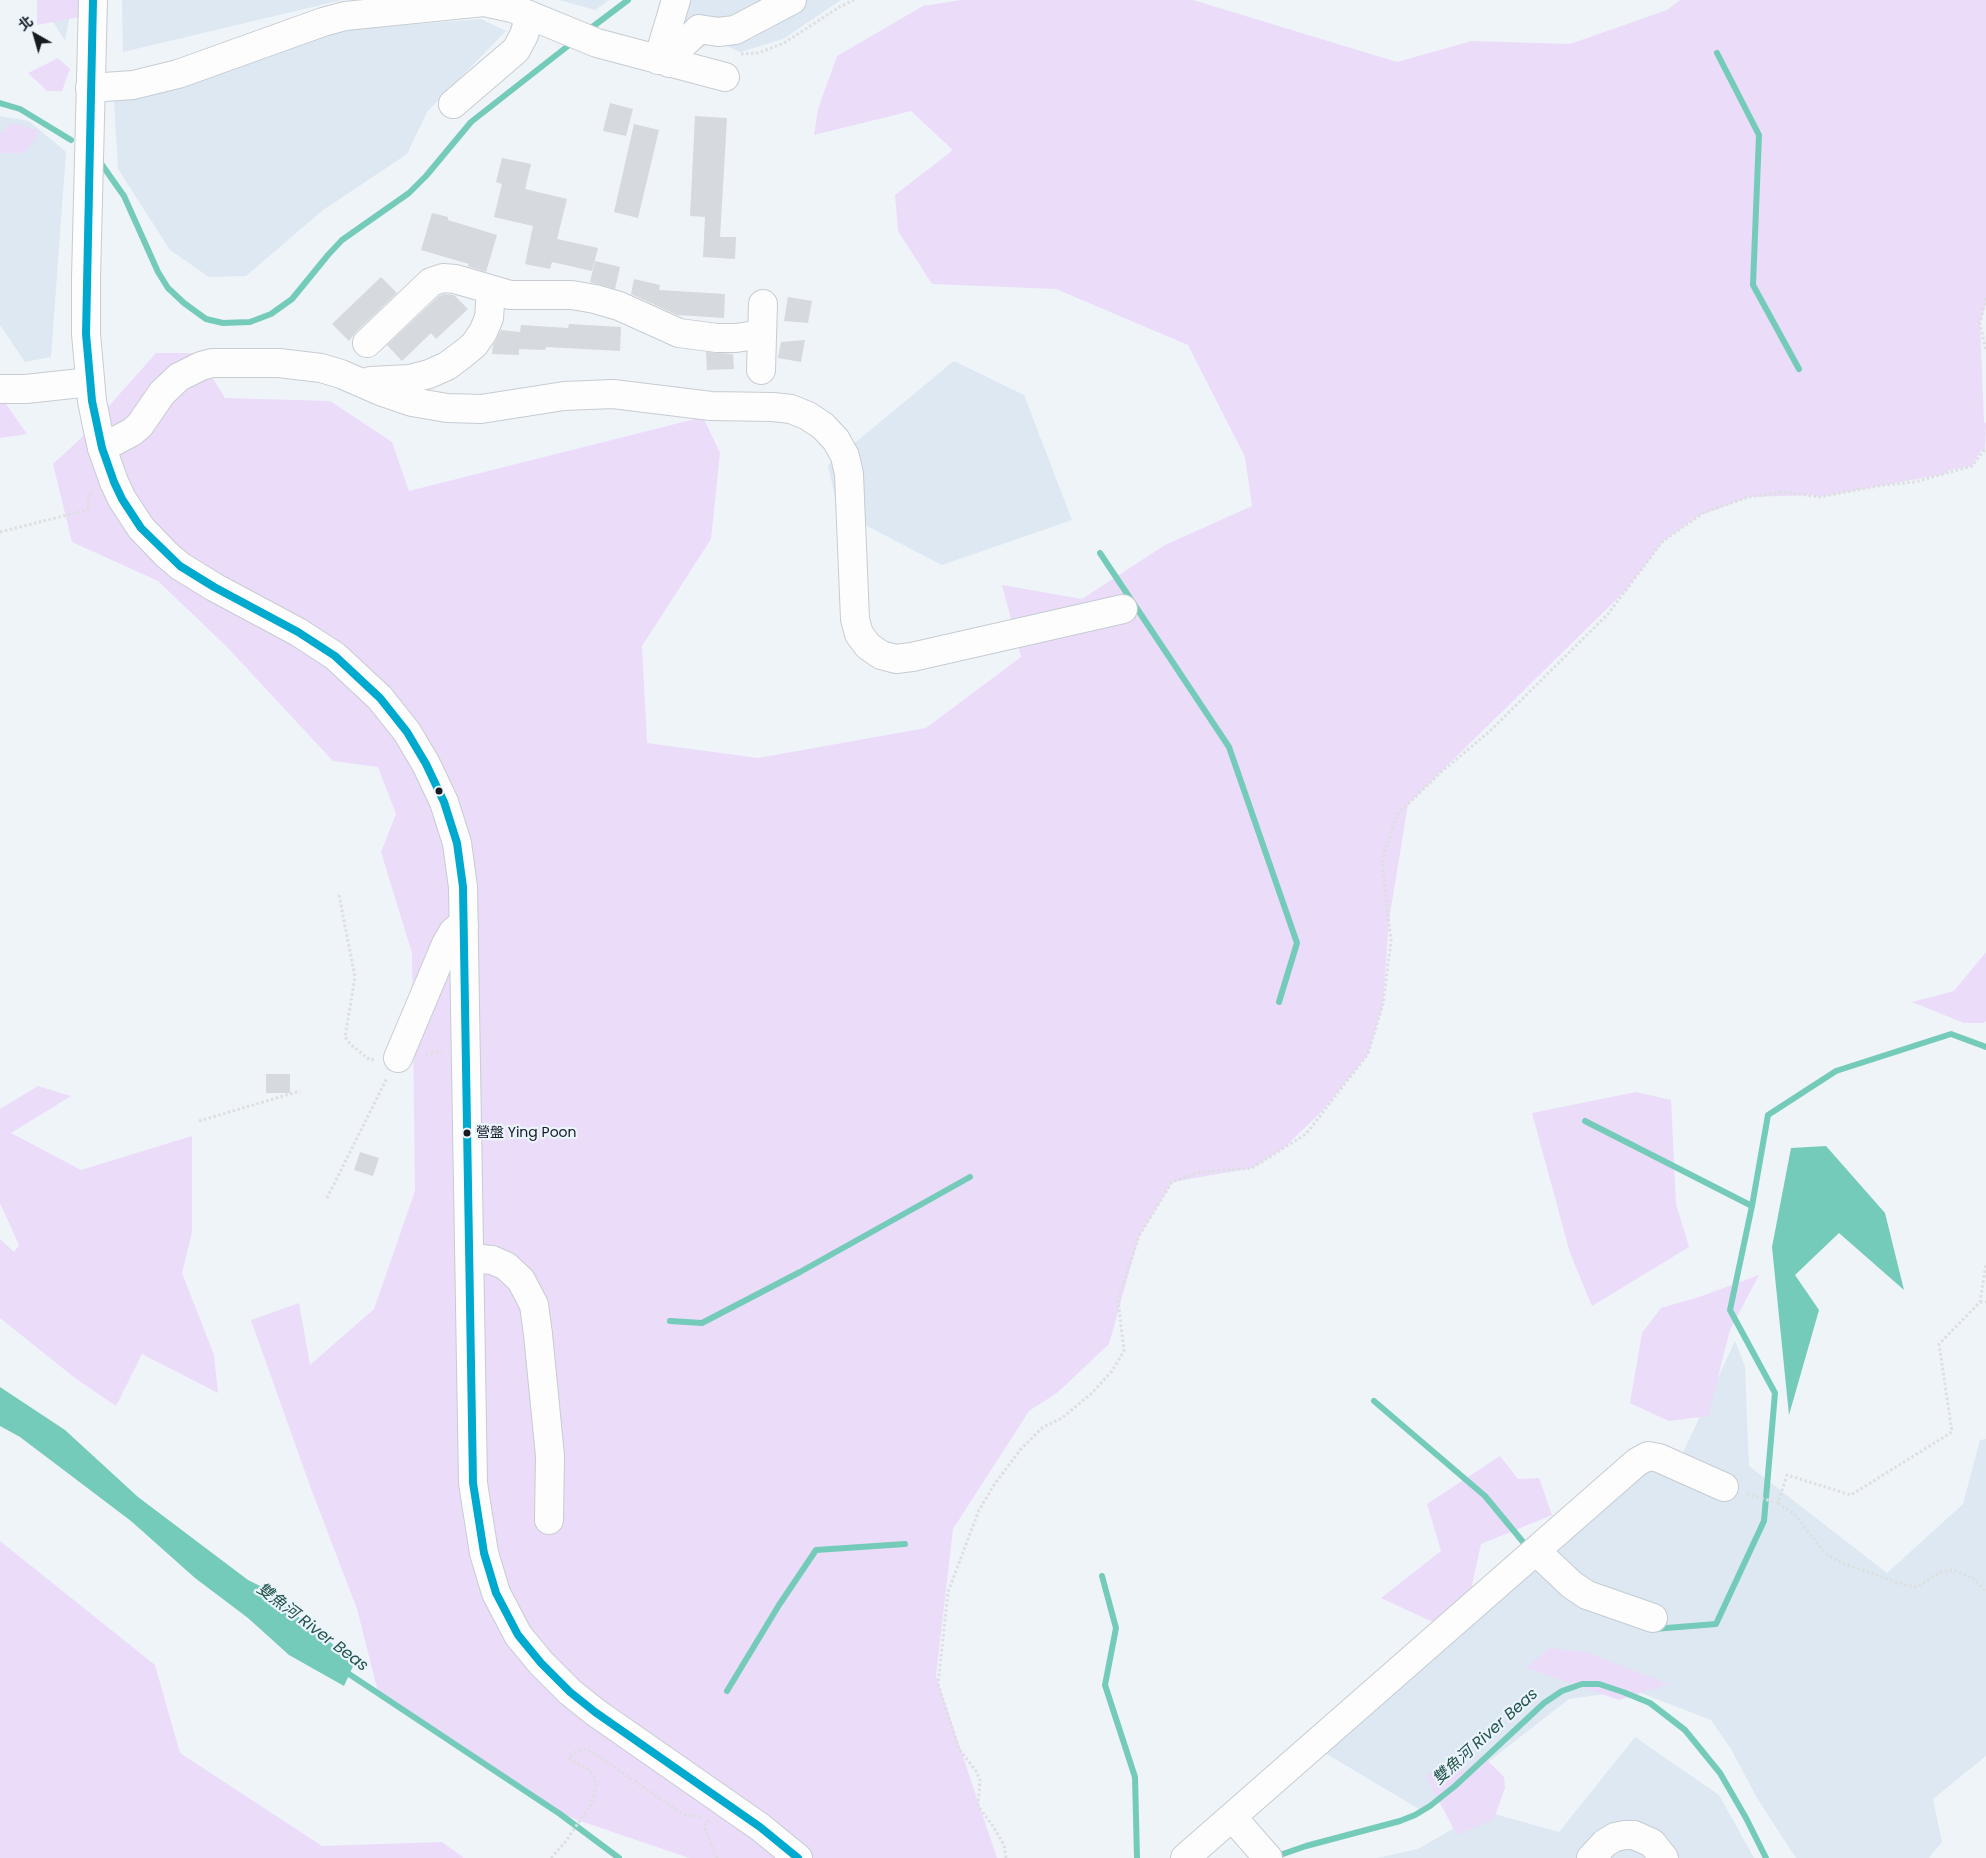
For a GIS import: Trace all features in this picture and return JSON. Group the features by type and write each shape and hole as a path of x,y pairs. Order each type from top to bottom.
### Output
{"main road":[{"path":"93,0 85,309 90,382 102,448 122,499 141,528 167,556 208,584 298,632 335,656 362,680 396,717 426,764 437,784 452,824 462,872 464,926 475,1498 479,1532 488,1572 505,1612 528,1648 570,1692 595,1712 760,1827 798,1858"},
{"path":"663,61 676,0"},
{"path":"663,61 672,55 698,29 718,32 735,30 792,0"},
{"path":"90,88 133,85 178,74 323,22 345,16 502,6 597,44 663,61 732,66"},
{"path":"453,104 516,50 524,35 528,22 502,6"},
{"path":"367,343 431,282 443,278 455,279 510,295 572,295 595,299 618,306 679,334 698,337 736,338 762,334"},
{"path":"361,382 410,379 429,374 447,366 474,345 483,332 489,318 492,290"},
{"path":"761,370 763,304"},
{"path":"102,448 132,432 140,425 162,393 179,377 201,366 212,363 300,365 321,368 412,402 446,408 481,409 564,396 613,394 711,406 791,409 808,416 824,426 836,440 844,456 849,474 855,619 859,634 868,646 881,655 896,659 912,657 1124,609"},
{"path":"0,389 26,389 90,382"},
{"path":"410,1057 446,944 458,927 464,926"},
{"path":"470,1258 492,1260 506,1266 521,1280 534,1305 550,1456 549,1520"},
{"path":"1185,1858 1233,1818 1536,1550 1645,1457 1659,1458 1724,1487"},
{"path":"1536,1550 1572,1585 1587,1595 1653,1618"},
{"path":"1233,1818 1263,1853"},
{"path":"1591,1858 1605,1843 1615,1837 1625,1835 1643,1838 1652,1842 1664,1858"}],"path":[{"path":"732,66 784,43 841,6 854,0"},
{"path":"1986,298 1980,323 1986,352"},
{"path":"1006,1858 1004,1845 978,1806 980,1780 976,1771 959,1749 938,1684 948,1592 979,1510 994,1485 1021,1449 1043,1427 1062,1418 1092,1392 1112,1371 1124,1351 1118,1300 1139,1236 1172,1182 1200,1172 1252,1168 1306,1134 1368,1054 1383,1004 1391,941 1382,860 1397,815 1440,773 1490,731 1608,614 1663,541 1705,512 1749,497 1785,492 1820,497 1884,485 1915,482 1972,466 1986,448"},
{"path":"0,532 83,511 89,508 88,498 95,487"},
{"path":"338,895 355,977 345,1037 350,1044 370,1060 410,1057 447,1050"},
{"path":"328,1198 410,1057"},
{"path":"199,1121 300,1091"},
{"path":"1778,1503 1787,1475 1851,1495 1952,1432 1939,1344 1980,1302 1986,1265"},
{"path":"1980,1302 1986,1302"},
{"path":"1724,1487 1778,1503 1795,1515 1826,1554 1842,1564 1905,1585 1917,1587 1940,1572 1953,1570 1973,1578 1986,1592"},
{"path":"551,1858 566,1841 592,1803 596,1785 594,1777 589,1770 569,1758 573,1753 583,1749 597,1755 683,1814 712,1820 709,1819 704,1827 717,1858"}],"shaded area":[{"path":"37,0 102,0 101,13 37,25"},
{"path":"40,0 73,0 65,41"},
{"path":"122,0 342,0 123,52"},
{"path":"559,0 609,0 595,10"},
{"path":"684,0 841,0 783,39 740,52 717,42 708,44 690,56 672,35"},
{"path":"961,0 1193,0 1397,62 1472,41 1570,44 1667,10 1680,0 1986,0 1986,303 1980,323 1984,422 1986,423 1985,449 1981,451 1972,466 1950,470 1944,474 1819,497 1814,495 1749,497 1698,516 1663,541 1625,591 1408,804 1389,920 1383,1004 1368,1054 1324,1109 1285,1147 1252,1168 1172,1182 1139,1236 1109,1344 1057,1393 1029,1411 953,1529 936,1676 997,1858 689,1858 560,1814 378,1692 357,1609 310,1486 251,1320 299,1303 310,1365 374,1309 415,1191 412,953 381,852 396,814 378,767 333,761 226,646 158,581 72,542 53,464 77,442 156,353 197,353 225,398 330,401 392,442 409,491 703,417 720,453 711,539 642,646 647,743 758,758 926,728 1021,657 1002,585 1082,599 1165,545 1252,506 1245,457 1188,345 1056,289 932,284 898,231 895,195 953,150 911,111 814,135 818,109 837,56 923,6"},
{"path":"481,19 506,31 427,112 407,154 323,210 246,276 209,277 170,250 118,169 114,100 329,31"},
{"path":"58,58 70,69 62,91 47,91 28,73"},
{"path":"0,116 29,121 66,152 51,357 25,362 0,325"},
{"path":"13,123 40,131 25,153 0,153 0,133"},
{"path":"954,361 1024,395 1072,520 942,565 838,511 828,465"},
{"path":"4,401 27,434 0,438 0,402"},
{"path":"1986,952 1986,1021 1984,1023 1964,1023 1912,1002 1954,991"},
{"path":"38,1086 71,1096 11,1133 81,1170 192,1136 192,1232 182,1273 214,1355 218,1393 142,1354 116,1406 75,1378 0,1318 0,1239 14,1252 19,1245 0,1203 0,1109"},
{"path":"1636,1092 1671,1100 1676,1204 1689,1247 1592,1306 1570,1253 1532,1113"},
{"path":"1759,1275 1730,1330 1708,1416 1669,1421 1630,1403 1642,1333 1661,1308 1699,1297"},
{"path":"1735,1341 1745,1366 1749,1466 1887,1573 1963,1504 1980,1440 1986,1439 1986,1756 1933,1799 1942,1842 1929,1858 1796,1858 1757,1798 1731,1749 1711,1720 1633,1690 1569,1699 1424,1812 1303,1740 1647,1449 1681,1457"},
{"path":"1500,1456 1518,1479 1539,1478 1552,1515 1481,1544 1461,1635 1381,1598 1441,1551 1427,1504"},
{"path":"0,1541 155,1665 180,1753 322,1846 442,1842 464,1858 0,1858"},
{"path":"1550,1648 1585,1652 1669,1684 1619,1700 1526,1668"},
{"path":"1635,1737 1719,1795 1754,1858 1377,1858 1418,1849 1484,1811 1559,1832"},
{"path":"1482,1755 1504,1777 1505,1788 1494,1819 1457,1835 1426,1777 1440,1762 1464,1771"}],"water":[{"path":"1826,1146 1885,1213 1904,1290 1839,1233 1795,1275 1819,1310 1789,1415 1772,1247 1791,1148"},
{"path":"0,1387 65,1430 138,1497 248,1580 260,1586 355,1662 344,1686 289,1655 248,1618 195,1578 131,1521 20,1437 0,1426"}],"building":[{"path":"610,103 633,109 626,136 603,131"},
{"path":"695,116 727,118 720,237 736,237 735,259 703,257 705,217 690,216"},
{"path":"634,124 659,130 638,218 614,212"},
{"path":"502,158 531,164 525,189 567,199 557,239 598,248 592,271 552,262 550,269 525,264 533,226 494,217 502,184 496,182"},
{"path":"432,213 448,217 448,220 497,235 486,272 467,266 469,264 421,250"},
{"path":"595,261 620,267 615,289 590,282"},
{"path":"381,277 397,293 349,341 332,324"},
{"path":"634,279 660,285 659,290 725,294 724,318 677,315 631,294"},
{"path":"445,294 454,295 468,309 436,339 431,333 402,361 387,345 439,296"},
{"path":"788,297 812,301 808,323 784,321"},
{"path":"569,324 621,327 620,351 546,347 545,350 519,349 519,355 492,354 493,345 501,330 520,332 521,325 568,328"},
{"path":"805,340 801,362 778,358 781,342"},
{"path":"706,352 733,354 734,369 707,370"},
{"path":"266,1074 290,1074 290,1093 266,1093"},
{"path":"360,1152 379,1158 373,1176 354,1170"}],"waterway":[{"path":"587,31 628,0"},
{"path":"100,162 124,196 158,272 168,288 184,303 206,319 223,323 250,322 271,314 292,299 342,240 409,193 426,176 471,122 573,42"},
{"path":"1717,53 1759,135 1753,285 1799,369"},
{"path":"0,103 20,109 71,140"},
{"path":"1100,553 1229,747 1297,943 1279,1002"},
{"path":"1654,1629 1716,1624 1764,1521 1775,1393 1730,1310 1752,1206 1768,1115 1836,1071 1951,1034 1986,1047"},
{"path":"1585,1121 1752,1206"},
{"path":"670,1321 702,1323 800,1272 970,1177"},
{"path":"1374,1401 1485,1496 1528,1548"},
{"path":"727,1691 779,1605 816,1550 905,1544"},
{"path":"1102,1576 1116,1628 1105,1685 1135,1777 1137,1858"},
{"name":"雙魚河 River Beas","path":"343,1670 560,1814 619,1858"},
{"name":"雙魚河 River Beas","path":"1274,1857 1415,1815 1430,1806 1455,1786 1544,1703 1562,1691 1582,1684 1599,1684 1650,1703 1685,1730 1720,1773 1766,1858"}],"transit line":[{"path":"93,0 86,334 92,401 102,448 114,482 122,499 141,528 180,566 214,587 298,632 335,656 380,698 407,732 426,764 444,802 457,843 463,887 473,1483 484,1553 496,1593 518,1635 541,1663 570,1692 595,1712 760,1827 798,1858"}],"place":[{"name":"營盤 Ying Poon","path":"467,1133"}]}
